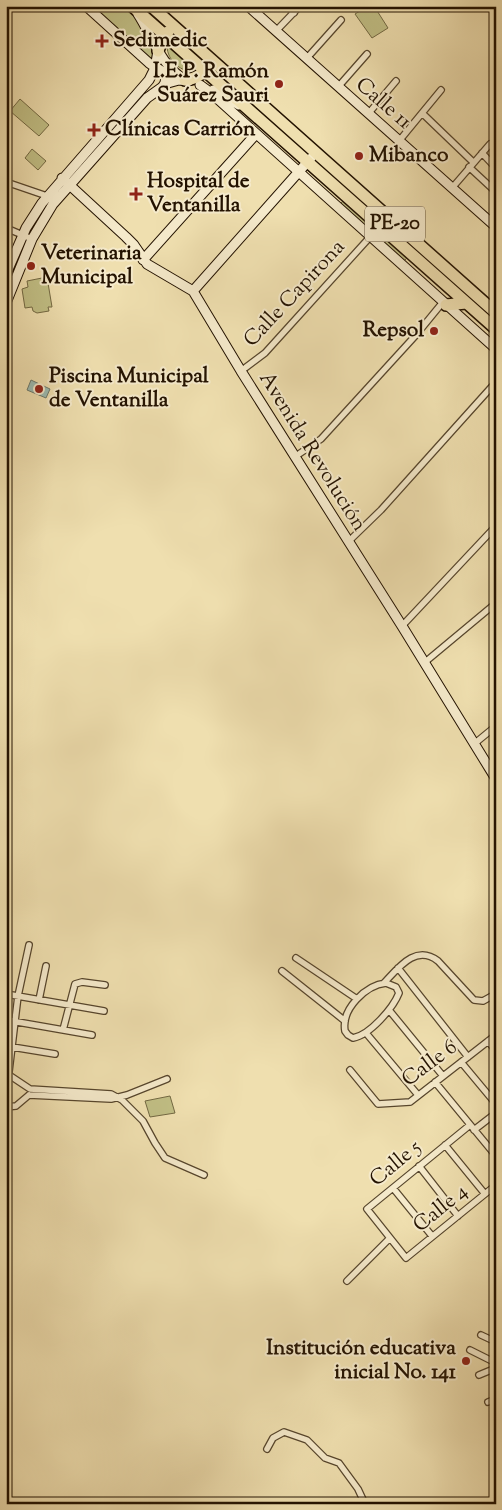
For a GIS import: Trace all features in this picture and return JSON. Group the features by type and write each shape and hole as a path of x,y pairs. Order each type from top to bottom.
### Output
{"highway":[{"name":"PE-20","path":"151,6 205,55 311,158 496,329"},
{"name":"PE-20","path":"133,7 254,114 311,158 495,311"},
{"path":"158,51 164,34 170,31 205,55 205,70 196,77 185,80"},
{"path":"445,304 470,306"}],"street":[{"path":"86,6 155,68 162,70 166,76 163,86"},
{"name":"Calle 11","path":"248,6 496,227"},
{"path":"287,6 294,13"},
{"path":"276,31 300,6"},
{"path":"133,7 170,68 185,80 213,90 254,114"},
{"path":"307,58 341,20"},
{"path":"6,274 33,216 62,178 143,86 155,68 158,51"},
{"path":"338,87 367,54"},
{"path":"6,303 32,239 46,213 147,98 163,86 174,81 185,80"},
{"path":"368,114 396,81"},
{"path":"200,85 496,349"},
{"path":"399,141 441,90"},
{"path":"422,113 496,192"},
{"path":"143,260 256,134"},
{"path":"452,188 490,144"},
{"path":"482,153 496,168"},
{"path":"193,291 311,158"},
{"name":"Avenida Revolución","path":"62,178 134,245 143,260 153,268 193,291 496,779"},
{"path":"6,182 47,196"},
{"path":"6,228 32,239"},
{"name":"Calle Capirona","path":"241,371 265,353 370,237"},
{"path":"296,456 321,439 445,304"},
{"path":"470,306 495,311"},
{"path":"348,542 381,510 496,382"},
{"path":"402,626 496,526"},
{"path":"424,663 496,603"},
{"path":"474,744 496,726"},
{"path":"29,945 18,996 13,1048 7,1077 18,1082 30,1092 111,1099 167,1079"},
{"path":"384,983 396,987 399,993 395,1002 366,1033 353,1038 348,1035 344,1031 345,1021 357,998 367,990 384,983 398,968 416,954 429,956 438,961 473,1000 483,1001 492,996 496,998"},
{"path":"296,958 357,998"},
{"path":"39,1000 46,966"},
{"path":"398,968 468,1056"},
{"path":"282,971 345,1021"},
{"path":"63,1030 75,984 82,982 105,985"},
{"path":"6,994 104,1012"},
{"path":"389,1010 443,1076"},
{"path":"6,1020 15,1020 92,1035"},
{"path":"366,1033 418,1095"},
{"name":"Calle 6","path":"350,1070 378,1104 409,1103 496,1034"},
{"path":"488,1041 496,1051"},
{"path":"6,1046 55,1054"},
{"path":"461,1062 496,1104"},
{"path":"435,1082 496,1156"},
{"path":"6,1107 16,1106 30,1092 111,1094 118,1097 143,1121 165,1158 204,1175"},
{"name":"Calle 5","path":"390,1238 367,1209 445,1145 496,1113"},
{"name":"Calle 5","path":"445,1145 485,1194"},
{"path":"419,1166 458,1216"},
{"name":"Calle 4","path":"390,1238 406,1258 496,1185"},
{"path":"393,1188 432,1236"},
{"path":"347,1280 390,1238"},
{"path":"481,1335 496,1342"},
{"path":"470,1350 496,1363"},
{"path":"479,1374 496,1368"},
{"path":"488,1402 496,1399"},
{"path":"267,1449 273,1438 284,1432 308,1440 325,1458 339,1463 358,1489 365,1504"}],"shaded area":[{"path":"91,6 125,6 136,17 153,51 152,58 150,59"},
{"path":"368,6 374,6 388,28 372,38 355,14"},
{"path":"167,43 200,70 194,73 188,72 174,63 167,49"},
{"path":"20,99 49,125 39,136 10,111"},
{"path":"32,149 46,161 38,170 25,158"},
{"path":"317,161 483,306 475,307 316,163"},
{"path":"344,200 408,257 404,261 340,204"},
{"path":"47,277 52,307 48,307 49,311 37,313 33,311 32,307 25,308 22,289 28,287 27,281"},
{"path":"170,1096 175,1113 150,1117 145,1101"}],"water":[{"name":"Piscina Municipal de Ventanilla","path":"31,380 50,389 46,398 27,390"}],"place":[{"name":"Sedimedic","path":"102,41"},
{"name":"I.E.P. Ramón Suárez Sauri","path":"279,84"},
{"name":"Clínicas Carrión","path":"94,130"},
{"name":"Mibanco","path":"359,156"},
{"name":"Hospital de Ventanilla","path":"136,194"},
{"name":"Veterinaria Municipal","path":"31,266"},
{"name":"Repsol","path":"434,331"},
{"name":"Piscina Municipal de Ventanilla","path":"39,389"},
{"name":"Institución educativa inicial No. 141","path":"466,1361"}]}
